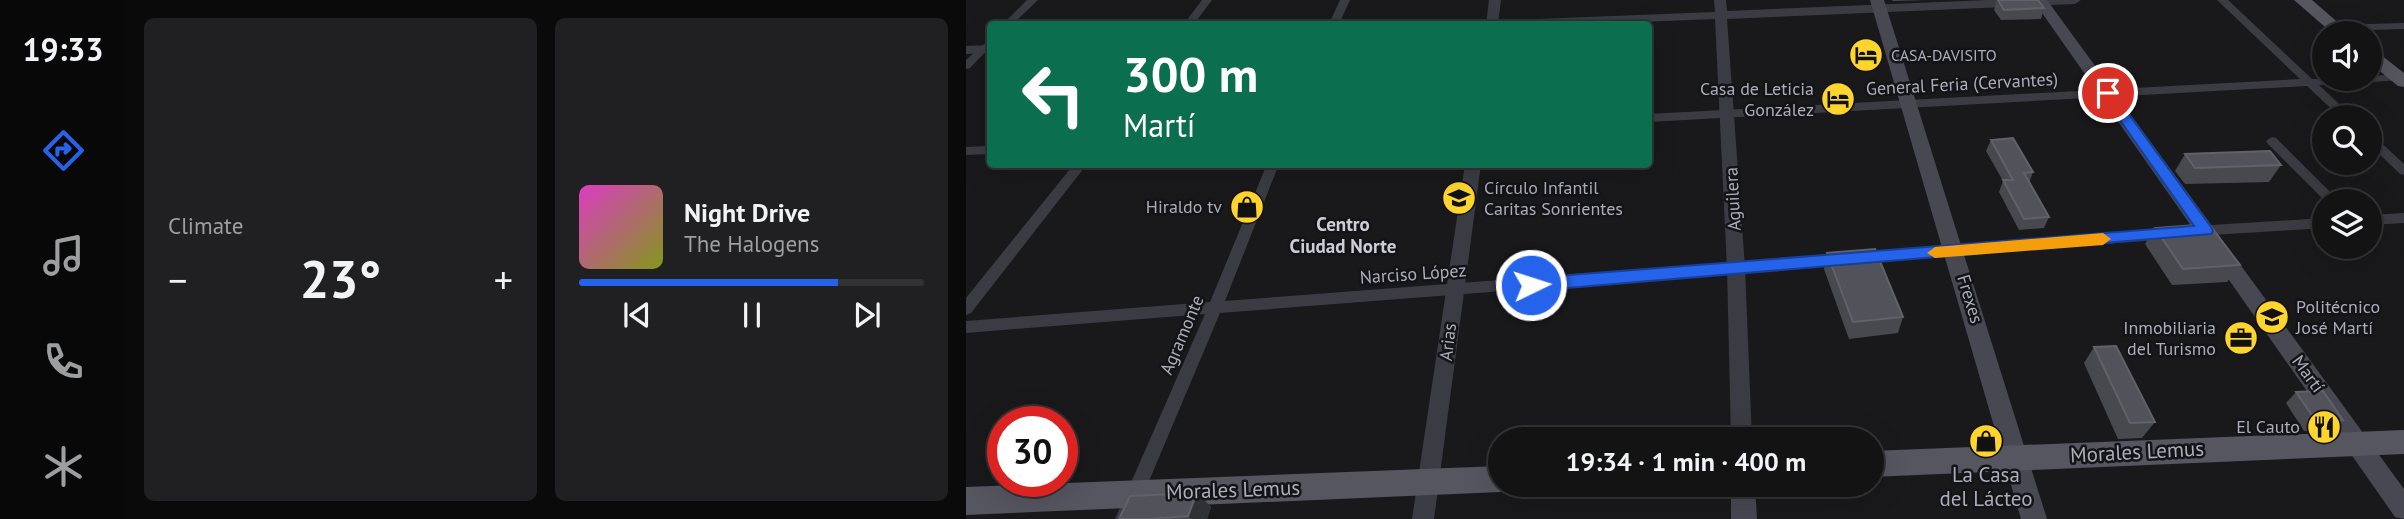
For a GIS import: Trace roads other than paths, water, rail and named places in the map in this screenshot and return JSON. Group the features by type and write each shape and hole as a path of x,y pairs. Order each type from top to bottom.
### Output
{"main road":[{"path":"2302,0 2327,21"},
{"name":"Martí","path":"2040,1 2404,509"},
{"name":"Frexes","path":"1879,5 2034,519"},
{"path":"2382,64 2402,79"},
{"name":"Morales Lemus","path":"1884,463 2404,442"},
{"name":"Morales Lemus","path":"966,502 1129,507 1488,480"},
{"path":"1743,497 1744,519"}],"street":[{"path":"1011,21 1033,0"},
{"path":"1191,21 1207,0"},
{"path":"1335,21 1345,0"},
{"path":"1492,21 1495,0"},
{"path":"1552,21 1721,8 2075,0"},
{"path":"2222,0 2334,105"},
{"name":"Aguilera","path":"1721,8 1736,268 1742,427"},
{"path":"2382,28 2404,26"},
{"path":"966,50 987,47"},
{"path":"966,65 987,48"},
{"name":"General Feria (Cervantes)","path":"1652,118 2402,79"},
{"path":"2273,141 2321,189"},
{"path":"966,151 987,150"},
{"path":"2382,150 2404,171"},
{"path":"966,309 1078,168"},
{"name":"Agramonte","path":"1129,507 1271,168"},
{"name":"Arias","path":"1423,519 1472,168"},
{"path":"2382,219 2404,218"},
{"name":"Narciso López","path":"966,327 2312,224"}],"place":[{"name":"CASA-DAVISITO","path":"1866,55"},
{"name":"Casa de Leticia González","path":"1838,99"},
{"name":"Círculo Infantil Caritas Sonrientes","path":"1459,198"},
{"name":"Hiraldo tv","path":"1247,207"},
{"name":"Politécnico José Martí","path":"2272,317"},
{"name":"Inmobiliaria del Turismo","path":"2241,338"},
{"name":"El Cauto","path":"2324,427"},
{"name":"La Casa del Lácteo","path":"1986,441"}],"district":[{"name":"Centro Ciudad Norte","path":"1343,235"}]}
